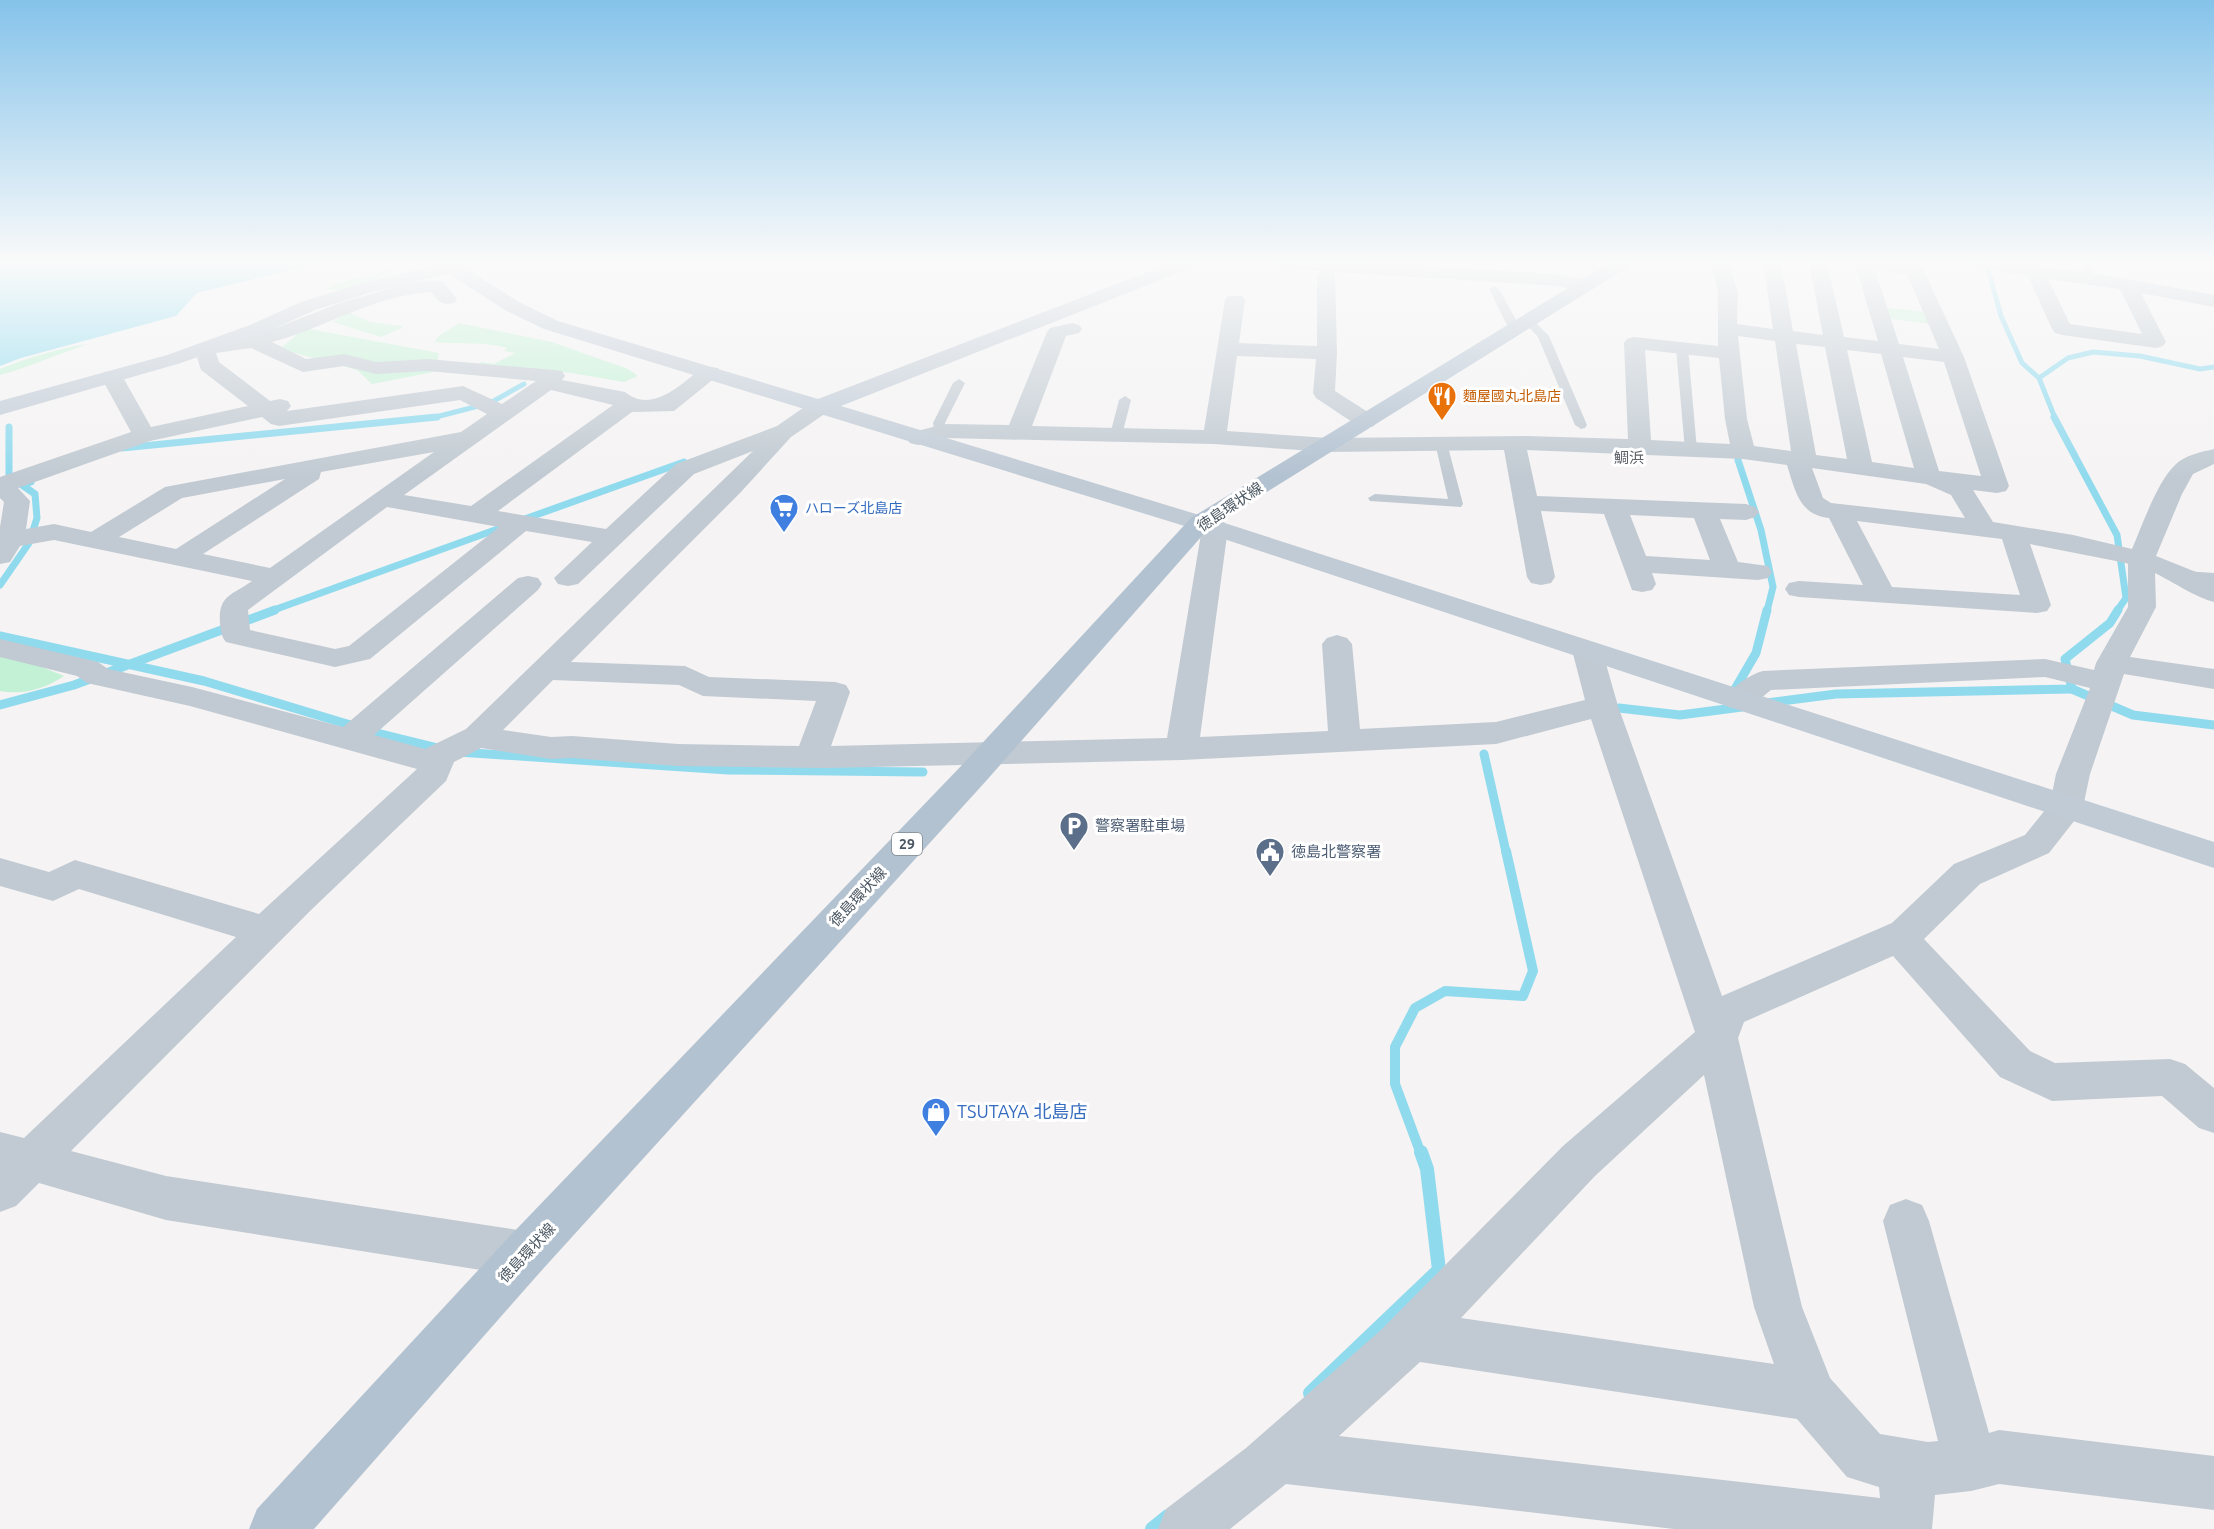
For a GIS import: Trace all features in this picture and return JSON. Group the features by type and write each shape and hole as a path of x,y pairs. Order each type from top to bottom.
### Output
{"main road":[{"name":"徳島環状線","path":"277,1529 525,1254 991,753 1208,526 1328,445 1507,334"}],"street":[{"path":"0,408 111,377 242,334"},
{"path":"204,348 236,346 271,334"},
{"path":"582,334 821,406 928,435 2214,855"},
{"path":"0,648 87,669 98,676 192,697 428,761 477,737 731,488 785,431 821,406 1004,334"},
{"path":"1018,433 1056,334"},
{"path":"1215,437 1230,334"},
{"path":"1327,334 1324,393 1366,421"},
{"path":"1728,334 1736,419 1743,452"},
{"path":"1779,334 1953,357"},
{"path":"1833,334 1861,468"},
{"path":"1885,334 1929,477"},
{"path":"928,435 1018,433 1215,437 1328,445 1514,443 1640,447 1743,452 1997,486 1953,357 1943,334"},
{"path":"2065,334 2071,348"},
{"path":"2101,334 2156,342 2152,334"},
{"path":"1784,335 1801,460 1812,502 1824,510 1984,528 2141,559 2197,580 2214,594"},
{"path":"253,341 303,366 344,360 376,368 428,365 554,376 233,608 236,636 335,658 358,653 521,522"},
{"path":"1640,447 1634,343 1730,353"},
{"path":"204,348 209,365 279,419 463,393 502,413"},
{"path":"1228,349 1327,352"},
{"path":"547,383 616,397 627,405 666,406 710,373"},
{"path":"111,377 144,435"},
{"path":"275,577 54,532 6,532 17,501 1,485 144,435 369,386"},
{"path":"476,515 627,405"},
{"path":"568,578 685,469 785,431"},
{"path":"96,540 174,492 465,439"},
{"path":"1514,443 1541,577"},
{"path":"1186,1529 1277,1456 1411,1336 1579,1161 1717,1038 1728,1011 1899,938 1967,874 2037,844 2066,807 2073,774 2109,673 2142,607 2141,559 2169,494 2184,469 2200,460 2214,456"},
{"path":"181,557 324,465"},
{"path":"1929,477 1960,490 1984,528"},
{"path":"382,499 612,538"},
{"path":"1526,503 1746,512"},
{"path":"1614,507 1639,574 1727,569 1758,572"},
{"path":"1704,510 1727,569"},
{"path":"1839,512 1882,596"},
{"path":"1182,749 1208,526"},
{"path":"1799,589 2037,604 2013,533"},
{"path":"349,740 528,584"},
{"path":"1337,644 1345,739"},
{"path":"1587,650 1602,706 1717,1038 1778,1307 1811,1395 1866,1458 1928,1469 1971,1464 1999,1457 2214,1483"},
{"path":"1754,705 1763,681 2045,668 2214,679"},
{"path":"543,670 685,676 703,686 835,692 811,757"},
{"path":"477,737 551,748 572,747 678,756 811,757 1182,749 1496,732 1602,706"},
{"path":"0,1191 16,1156 266,931 434,773 440,755"},
{"path":"0,872 53,887 75,874 266,931"},
{"path":"1899,938 2015,1064 2052,1082 2170,1077 2214,1114"},
{"path":"16,1156 166,1198 525,1254"},
{"path":"1906,1221 1971,1464"},
{"path":"1411,1336 1811,1395"},
{"path":"1277,1456 1904,1528 1908,1499 1902,1465"}],"lane":[{"path":"1540,334 1543,336 1581,424"},
{"path":"1682,348 1691,450"},
{"path":"928,435 939,423 959,383"},
{"path":"1116,435 1125,400"},
{"path":"1375,498 1456,504 1441,443"},
{"path":"2184,575 2214,578"}],"green space":[{"path":"297,334 338,334 439,353 437,361 459,367 372,384 357,370 280,349"},
{"path":"515,334 552,342 628,369 638,376 624,382 572,373 480,365 481,362 494,364 515,353 504,351 507,348 488,345 434,342 440,335"},
{"path":"88,344 0,375 0,369 21,361"},
{"path":"0,656 17,657 64,676 34,690 0,691"}],"water":[{"path":"0,334 108,334 21,358 0,366"}],"waterway":[{"path":"2009,334 2022,363 2039,378"},
{"path":"2039,378 2068,358 2093,352 2140,356 2200,369 2214,367"},
{"path":"2039,378 2055,418"},
{"path":"435,417 490,403 524,384"},
{"path":"122,448 435,417"},
{"path":"2054,417 2117,535 2126,598 2117,611"},
{"path":"9,427 9,475 18,482"},
{"path":"1738,460 1761,530 1773,587 1767,611"},
{"path":"522,520 684,462"},
{"path":"0,585 29,543 37,518 35,494 22,485 31,482"},
{"path":"271,611 506,526"},
{"path":"129,664 275,610"},
{"path":"1731,696 1756,653 1767,610"},
{"path":"2072,689 2065,659 2110,623 2118,610"},
{"path":"0,636 129,664"},
{"path":"0,705 74,685 129,664"},
{"path":"129,664 204,681 377,733 442,749"},
{"path":"1767,703 1836,694 2072,689"},
{"path":"2072,689 2133,715 2214,725"},
{"path":"1619,708 1680,715 1742,707"},
{"path":"458,752 728,770 923,772"},
{"path":"1484,754 1506,852"},
{"path":"1421,1154 1395,1084 1395,1047 1415,1008 1445,991 1523,996 1533,971 1506,851"},
{"path":"1310,1393 1439,1270 1427,1169 1421,1152"},
{"path":"1152,1529 1168,1516"}],"place":[{"name":"麵屋國丸北島店","path":"1442,422"},
{"name":"ハローズ北島店","path":"784,534"},
{"name":"警察署駐車場","path":"1074,852"},
{"name":"徳島北警察署","path":"1270,878"},
{"name":"TSUTAYA 北島店","path":"936,1138"}],"district":[{"name":"鯛浜","path":"1629,458"}]}
